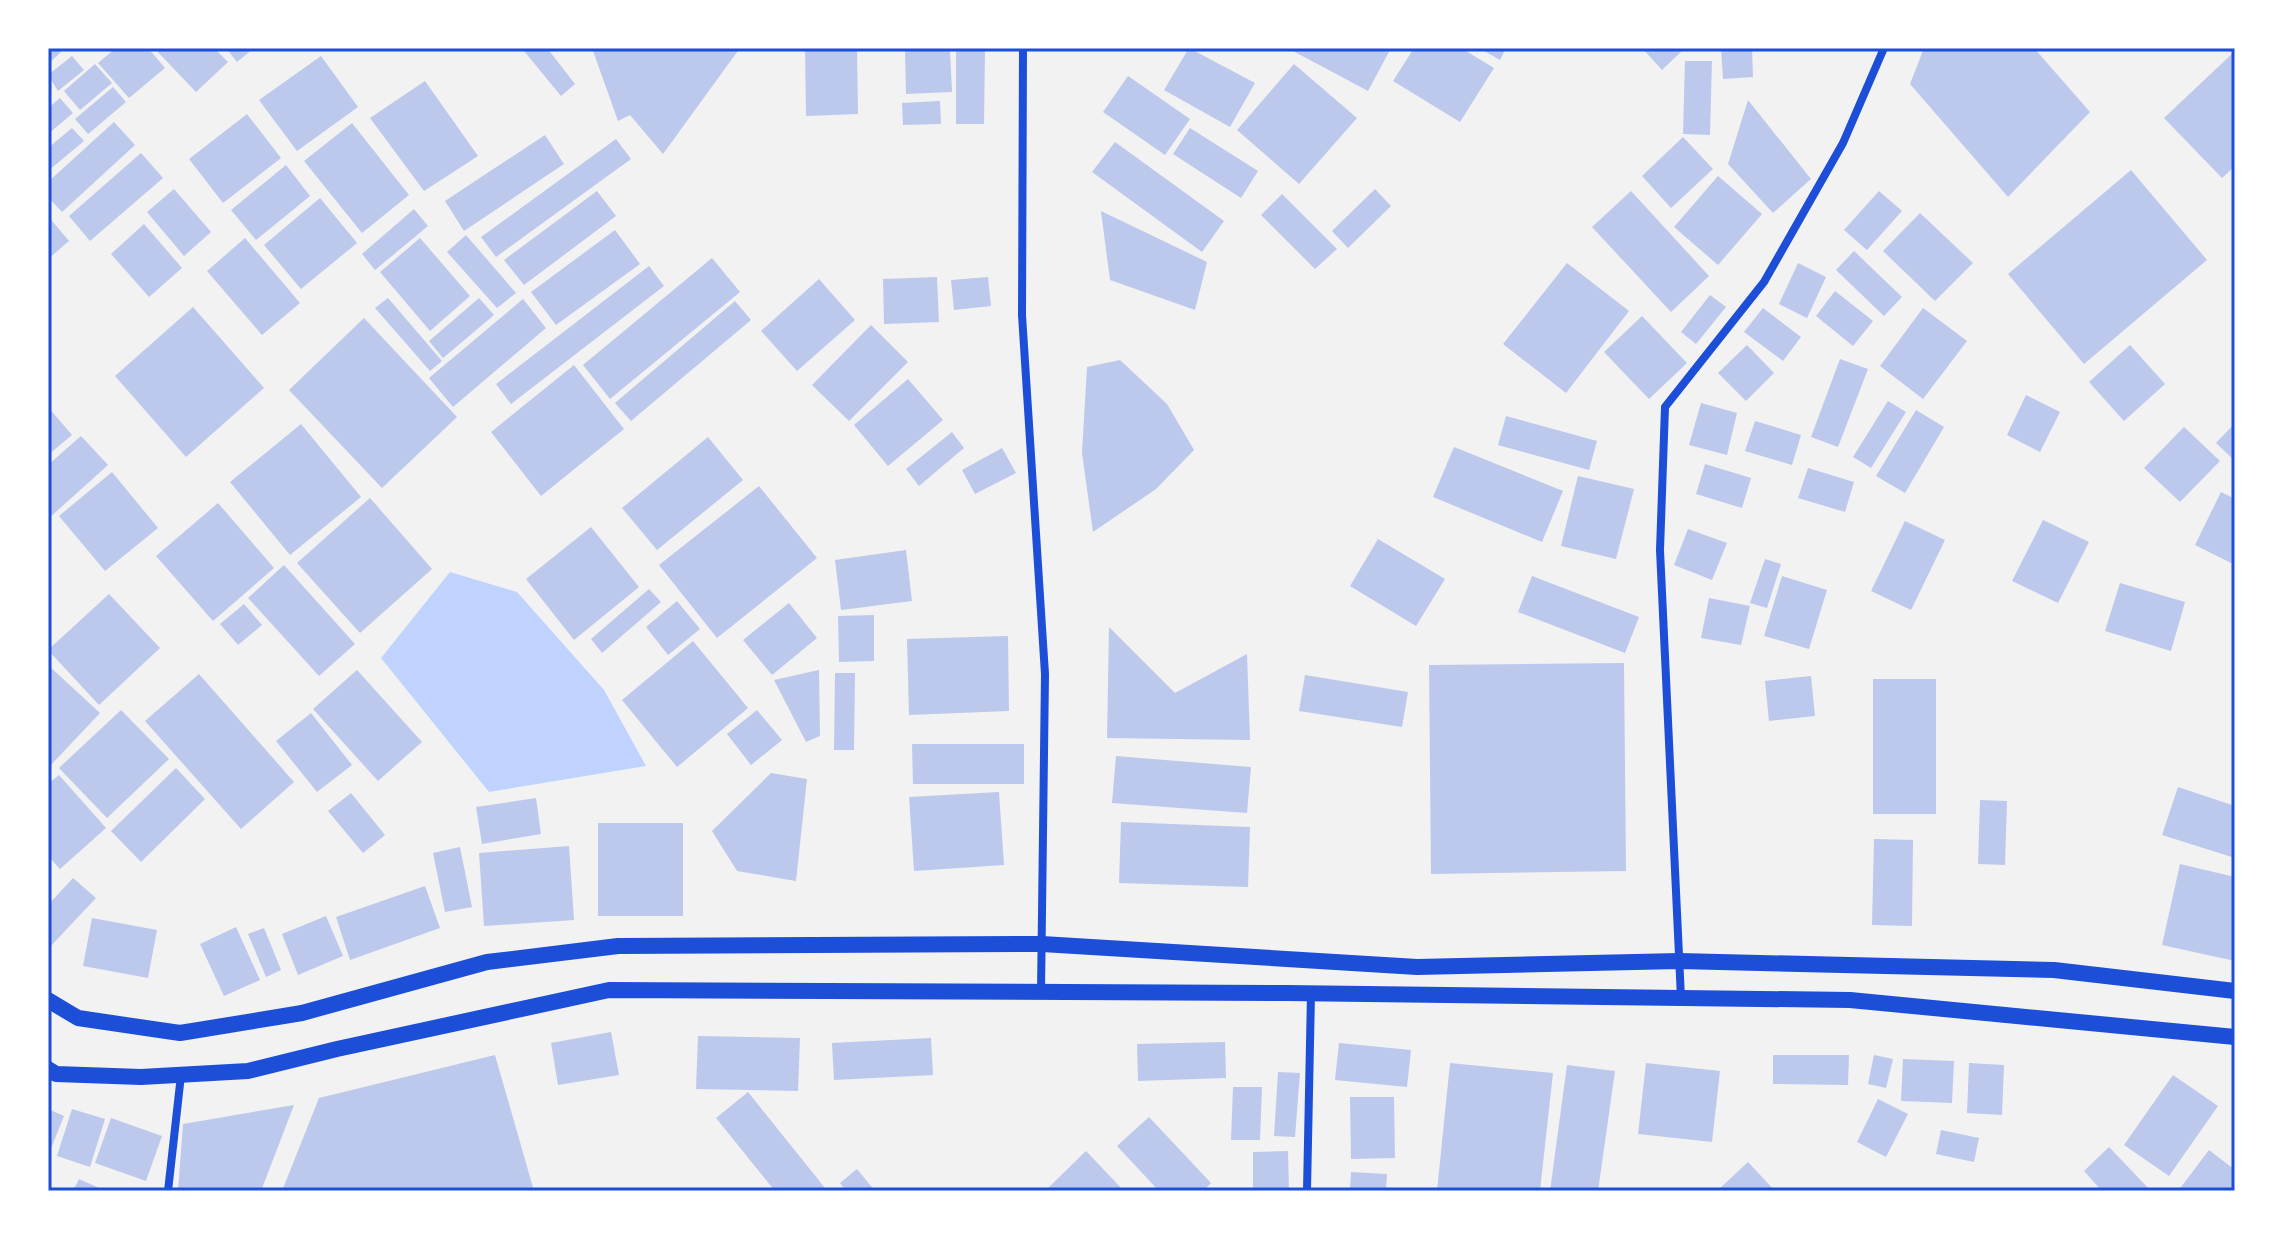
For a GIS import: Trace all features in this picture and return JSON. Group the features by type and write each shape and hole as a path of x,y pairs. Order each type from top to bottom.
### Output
{"main road":[{"path":"48,1000 78,1018 180,1033 302,1013 487,962 618,946 1042,944 1417,967 1679,961 2054,970 2235,991"},
{"path":"48,1069 56,1074 141,1077 248,1071 609,990 1850,1000 2235,1037"}],"street":[{"path":"1023,48 1022,315 1045,674 1041,993"},
{"path":"1681,998 1660,550 1665,407 1764,282 1843,143 1884,48"},
{"path":"1307,1191 1311,994"},
{"path":"168,1191 181,1075"}],"water":[{"path":"450,572 517,592 604,690 646,766 489,792 381,658"}],"building":[{"path":"48,48 57,48 61,52 48,64"},
{"path":"116,48 148,48 165,68 129,98 98,63"},
{"path":"154,48 214,48 228,62 196,92"},
{"path":"226,48 254,48 237,62"},
{"path":"527,48 547,48 575,84 561,96 524,51"},
{"path":"592,48 740,48 663,154 630,115 618,121"},
{"path":"805,48 857,48 858,114 806,116"},
{"path":"1189,48 1255,83 1230,127 1164,90"},
{"path":"1294,48 1391,48 1368,91 1293,51"},
{"path":"1414,48 1461,48 1494,68 1460,122 1393,81"},
{"path":"1479,48 1506,48 1500,60"},
{"path":"1642,48 1685,48 1662,70"},
{"path":"1721,48 1752,48 1753,77 1723,79"},
{"path":"1924,48 2034,48 2090,112 2008,197 1910,84"},
{"path":"950,49 952,92 906,94 905,51"},
{"path":"956,50 985,50 984,124 956,124"},
{"path":"2235,51 2235,166 2222,178 2164,118"},
{"path":"72,56 84,70 58,91 48,75"},
{"path":"321,56 358,107 297,151 259,100"},
{"path":"1685,61 1712,61 1710,135 1683,134"},
{"path":"95,64 112,83 80,110 64,91"},
{"path":"1294,64 1357,118 1299,184 1237,130"},
{"path":"1128,76 1190,119 1165,155 1103,112"},
{"path":"425,81 478,156 424,191 370,118"},
{"path":"113,87 126,102 88,134 75,119"},
{"path":"60,98 73,113 48,134 48,108"},
{"path":"1748,100 1811,179 1773,213 1728,164"},
{"path":"940,101 941,124 903,125 902,103"},
{"path":"247,114 281,158 223,203 189,159"},
{"path":"114,122 135,145 62,212 48,197 48,182"},
{"path":"352,123 409,195 362,233 304,161"},
{"path":"72,128 84,141 48,171 48,148"},
{"path":"1190,128 1258,171 1241,198 1173,154"},
{"path":"545,135 564,164 464,231 445,201"},
{"path":"1683,137 1713,169 1671,208 1642,176"},
{"path":"616,139 631,159 496,257 481,237"},
{"path":"1115,142 1224,221 1202,252 1092,172"},
{"path":"141,153 163,178 90,241 69,216"},
{"path":"286,165 310,196 256,240 231,210"},
{"path":"2131,170 2207,260 2084,364 2008,274"},
{"path":"1718,176 1762,214 1718,265 1674,227"},
{"path":"174,189 211,232 184,256 147,212"},
{"path":"1375,189 1391,206 1348,248 1332,231"},
{"path":"597,191 616,216 524,285 504,260"},
{"path":"1631,191 1709,276 1671,312 1592,227"},
{"path":"1879,191 1902,211 1867,250 1844,230"},
{"path":"1282,194 1337,249 1315,269 1261,215"},
{"path":"320,198 357,243 301,289 264,245"},
{"path":"414,209 428,226 375,270 362,254"},
{"path":"1101,211 1207,262 1195,310 1110,280"},
{"path":"1920,213 1973,263 1935,301 1883,251"},
{"path":"48,216 69,241 48,259"},
{"path":"144,224 182,268 149,297 111,254"},
{"path":"615,230 640,264 556,325 531,292"},
{"path":"466,235 516,293 497,308 447,252"},
{"path":"245,238 300,303 262,335 207,271"},
{"path":"420,238 470,296 430,331 380,272"},
{"path":"1854,251 1902,297 1884,316 1836,270"},
{"path":"712,258 740,292 610,399 583,365"},
{"path":"1567,263 1629,311 1566,393 1503,344"},
{"path":"1798,263 1826,277 1807,318 1779,304"},
{"path":"649,266 664,286 511,404 496,384"},
{"path":"937,277 939,322 884,324 883,279"},
{"path":"988,277 991,306 954,310 951,280"},
{"path":"819,279 855,320 797,371 761,331"},
{"path":"1835,291 1873,321 1853,346 1816,316"},
{"path":"1710,295 1726,307 1696,344 1681,332"},
{"path":"388,298 442,361 430,371 375,308"},
{"path":"479,298 494,315 443,358 429,341"},
{"path":"523,299 546,328 453,407 429,378"},
{"path":"735,301 751,320 631,421 615,403"},
{"path":"193,307 264,388 186,457 115,376"},
{"path":"1763,308 1801,337 1783,361 1744,332"},
{"path":"1923,308 1967,341 1923,399 1880,366"},
{"path":"1642,316 1687,363 1649,399 1604,352"},
{"path":"364,318 457,417 382,488 289,390"},
{"path":"871,325 908,362 849,421 812,385"},
{"path":"1747,345 1774,373 1746,401 1718,373"},
{"path":"2130,345 2165,384 2124,421 2089,382"},
{"path":"1840,359 1868,369 1838,447 1811,437"},
{"path":"1120,360 1167,404 1194,450 1156,489 1093,532 1082,453 1087,367"},
{"path":"574,365 624,429 541,496 491,432"},
{"path":"908,379 943,420 888,466 854,425"},
{"path":"2026,395 2060,412 2040,452 2007,435"},
{"path":"1888,401 1906,412 1871,468 1853,457"},
{"path":"1701,403 1737,413 1727,455 1689,445"},
{"path":"48,407 72,435 48,455"},
{"path":"1916,410 1944,427 1905,493 1876,476"},
{"path":"1506,416 1597,441 1589,470 1498,445"},
{"path":"1755,421 1801,435 1792,465 1745,451"},
{"path":"2235,423 2235,461 2216,443"},
{"path":"301,424 361,497 290,555 230,482"},
{"path":"2184,427 2220,461 2180,502 2144,468"},
{"path":"952,432 964,448 919,486 906,469"},
{"path":"81,436 108,465 48,519 48,465"},
{"path":"708,437 743,480 657,550 622,508"},
{"path":"1454,447 1563,491 1542,542 1433,497"},
{"path":"1002,448 1016,473 975,494 962,470"},
{"path":"1705,464 1751,478 1742,508 1696,494"},
{"path":"1808,468 1854,482 1845,512 1798,498"},
{"path":"112,472 158,528 105,571 59,516"},
{"path":"1578,476 1634,489 1616,559 1561,546"},
{"path":"759,486 817,558 717,638 659,565"},
{"path":"2221,492 2235,499 2235,565 2195,545"},
{"path":"370,498 432,569 360,633 297,563"},
{"path":"218,503 274,568 213,621 156,556"},
{"path":"2043,520 2089,542 2058,603 2012,581"},
{"path":"1905,521 1945,540 1911,610 1871,591"},
{"path":"591,527 639,587 574,640 526,579"},
{"path":"1688,529 1727,543 1712,580 1674,565"},
{"path":"1378,539 1445,579 1416,626 1350,586"},
{"path":"906,550 912,601 841,610 835,560"},
{"path":"1765,559 1781,564 1767,608 1750,603"},
{"path":"284,565 355,644 319,676 248,598"},
{"path":"1532,576 1639,617 1625,653 1518,612"},
{"path":"1782,576 1827,590 1809,649 1764,636"},
{"path":"2120,583 2185,602 2171,651 2105,631"},
{"path":"649,589 661,602 602,653 591,639"},
{"path":"109,594 160,648 99,705 48,650"},
{"path":"1709,598 1750,606 1741,645 1701,638"},
{"path":"677,601 700,629 668,655 646,627"},
{"path":"789,603 817,638 772,675 743,640"},
{"path":"244,604 262,625 238,645 220,624"},
{"path":"874,615 874,661 839,662 838,616"},
{"path":"1109,627 1175,693 1247,654 1250,740 1107,738"},
{"path":"1008,636 1009,711 909,715 907,639"},
{"path":"693,641 748,708 677,767 622,700"},
{"path":"1624,663 1626,871 1431,874 1429,665"},
{"path":"48,665 100,713 48,768"},
{"path":"357,670 422,742 378,781 313,709"},
{"path":"819,670 820,736 806,742 774,680"},
{"path":"835,673 855,673 854,750 834,750"},
{"path":"199,674 294,782 241,829 145,721"},
{"path":"1305,675 1408,692 1402,727 1299,711"},
{"path":"1811,676 1815,716 1769,721 1765,681"},
{"path":"1873,679 1936,679 1936,814 1873,814"},
{"path":"121,710 169,759 107,818 59,768"},
{"path":"757,710 782,740 751,765 727,734"},
{"path":"311,713 352,765 317,792 276,741"},
{"path":"912,744 1024,744 1024,784 913,784"},
{"path":"1116,756 1251,767 1247,813 1112,803"},
{"path":"176,768 205,799 141,862 111,831"},
{"path":"771,773 807,779 796,881 737,871 712,831"},
{"path":"59,775 106,828 60,869 48,856 48,784"},
{"path":"2178,787 2235,806 2235,858 2162,835"},
{"path":"999,792 1004,865 914,871 909,797"},
{"path":"351,793 385,835 363,853 328,811"},
{"path":"536,798 541,834 482,844 476,807"},
{"path":"1980,800 2007,801 2005,865 1978,864"},
{"path":"1121,822 1250,827 1248,887 1119,883"},
{"path":"598,823 683,823 683,916 598,916"},
{"path":"1874,839 1913,840 1912,926 1872,925"},
{"path":"569,846 574,920 484,926 479,853"},
{"path":"460,847 472,907 445,912 433,853"},
{"path":"2180,864 2235,877 2235,961 2162,945"},
{"path":"73,878 96,898 48,949 48,905"},
{"path":"425,886 440,928 350,960 336,917"},
{"path":"326,916 343,956 298,975 282,934"},
{"path":"92,918 157,930 148,978 83,966"},
{"path":"236,927 260,980 224,996 200,944"},
{"path":"264,928 281,970 266,977 248,934"},
{"path":"611,1032 619,1075 558,1085 551,1043"},
{"path":"698,1036 800,1038 798,1091 696,1089"},
{"path":"931,1038 933,1075 834,1080 832,1043"},
{"path":"1225,1042 1226,1078 1138,1081 1137,1044"},
{"path":"1339,1043 1411,1050 1407,1087 1335,1080"},
{"path":"495,1055 534,1191 282,1191 319,1098"},
{"path":"1773,1055 1849,1055 1848,1085 1773,1084"},
{"path":"1874,1055 1893,1059 1886,1088 1868,1084"},
{"path":"1903,1059 1954,1061 1952,1103 1901,1101"},
{"path":"1450,1063 1553,1073 1540,1191 1437,1191"},
{"path":"1646,1063 1720,1071 1712,1142 1638,1134"},
{"path":"1969,1063 2004,1065 2002,1115 1967,1113"},
{"path":"1567,1065 1615,1071 1598,1191 1550,1191"},
{"path":"1278,1072 1300,1073 1295,1137 1274,1136"},
{"path":"2173,1075 2218,1106 2169,1176 2124,1145"},
{"path":"1233,1087 1262,1087 1260,1140 1231,1140"},
{"path":"748,1092 825,1188 821,1191 775,1191 716,1118"},
{"path":"1350,1097 1394,1097 1395,1158 1351,1159"},
{"path":"1878,1099 1908,1114 1886,1157 1857,1142"},
{"path":"294,1105 261,1191 178,1191 183,1124"},
{"path":"48,1109 64,1116 48,1156"},
{"path":"72,1109 105,1119 90,1167 57,1156"},
{"path":"1149,1117 1211,1183 1203,1191 1159,1191 1117,1146"},
{"path":"111,1118 162,1136 146,1181 95,1163"},
{"path":"1941,1130 1979,1138 1974,1162 1936,1154"},
{"path":"2109,1147 2151,1191 2102,1191 2084,1171"},
{"path":"2209,1150 2235,1170 2235,1191 2178,1191"},
{"path":"1086,1151 1124,1191 1045,1191"},
{"path":"1288,1151 1289,1191 1253,1191 1253,1152"},
{"path":"1748,1162 1775,1191 1717,1191"},
{"path":"857,1169 875,1191 846,1191 840,1183"},
{"path":"1351,1172 1387,1174 1386,1191 1350,1191"},
{"path":"79,1179 106,1191 73,1191"}]}
